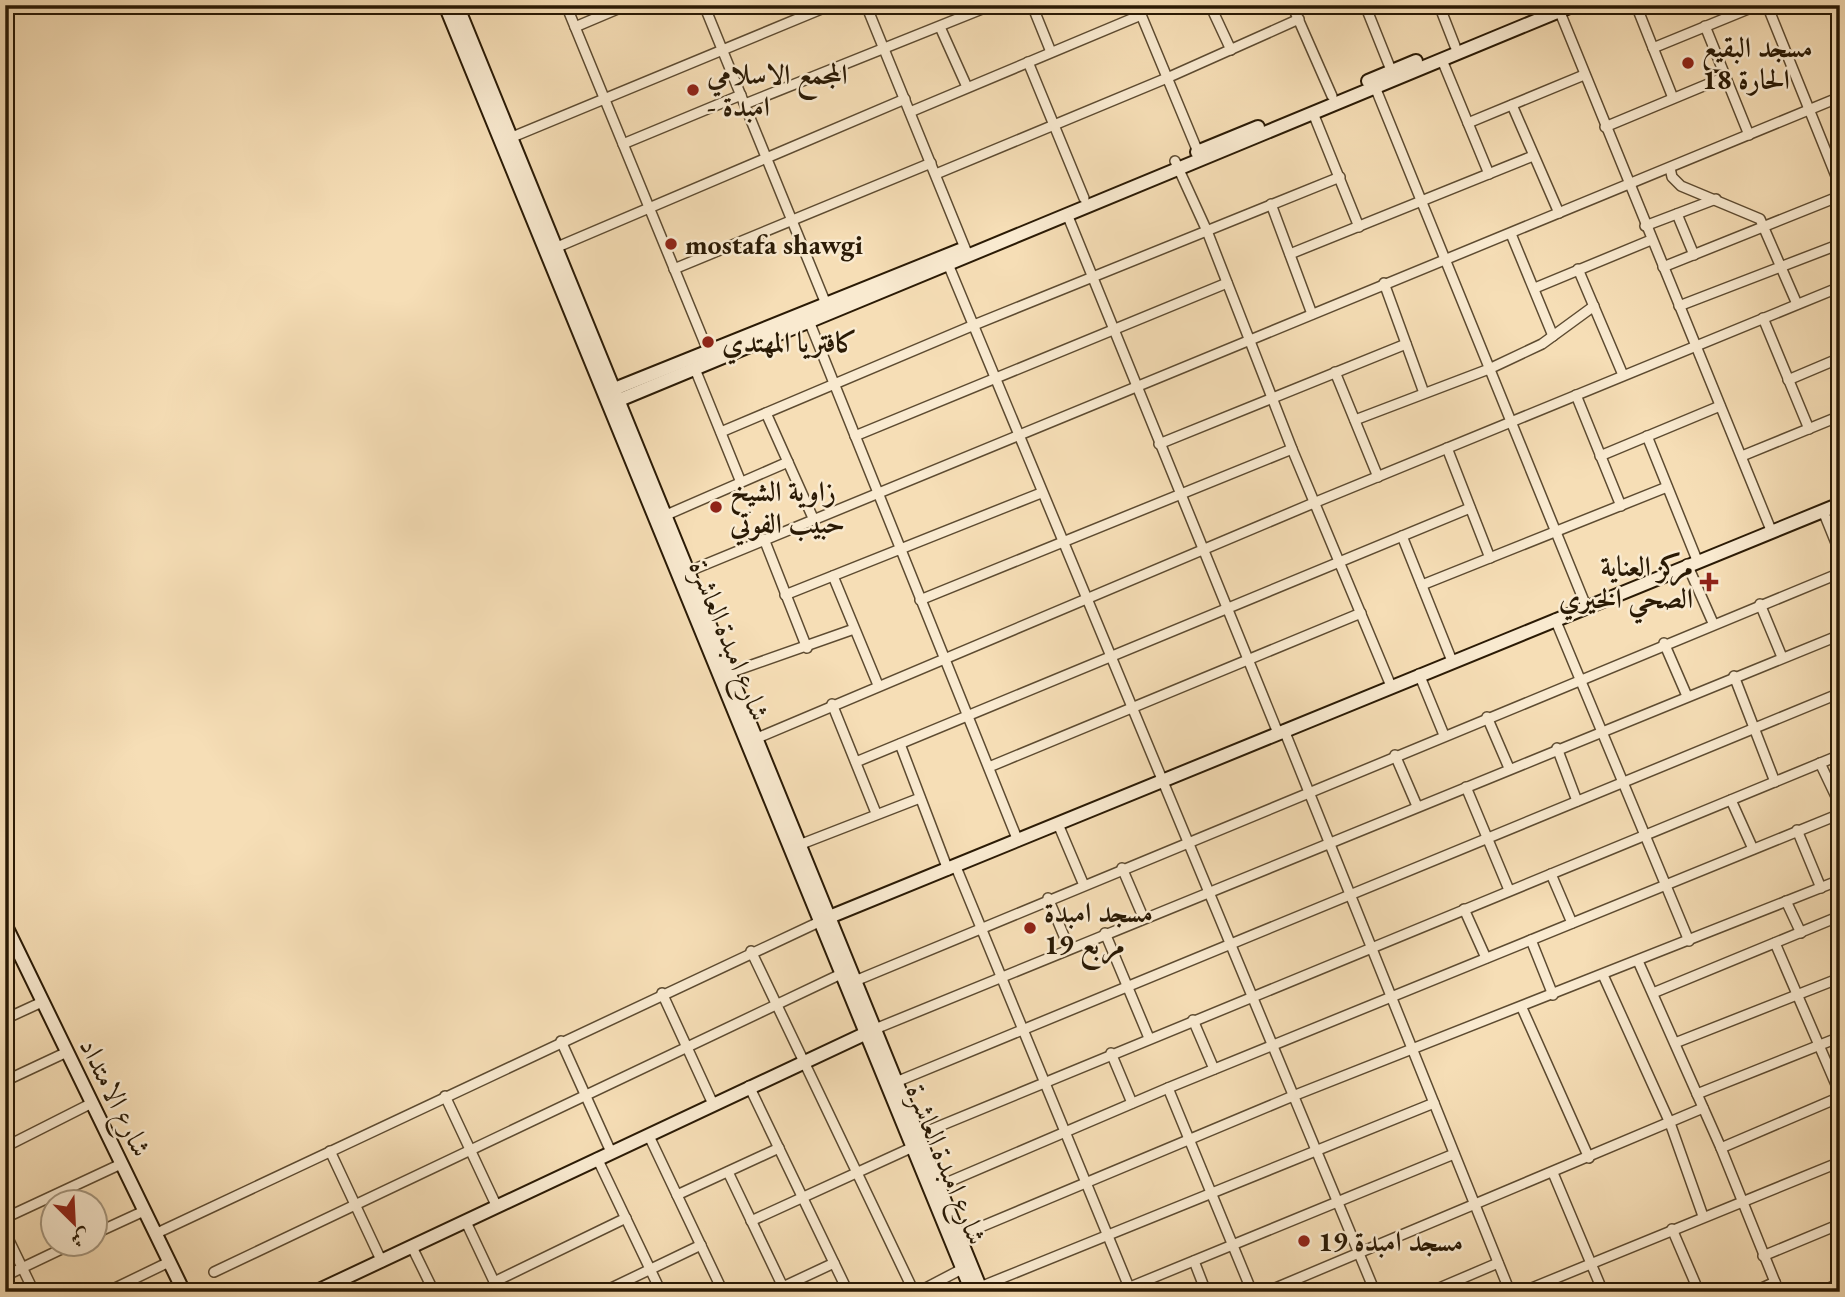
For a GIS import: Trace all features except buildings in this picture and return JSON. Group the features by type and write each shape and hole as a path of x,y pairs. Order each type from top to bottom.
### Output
{"main road":[{"name":"شارع امبدة العاشرة","path":"445,5 611,397 824,920 855,981 871,1031 962,1269 978,1290"},
{"name":"شارع امبدة العاشرة","path":"457,5 555,248 611,397 664,516 799,845 841,974 896,1082 915,1141 939,1186 978,1290"},
{"path":"1393,76 1455,46 1557,7 1574,5"},
{"path":"611,397 695,369 809,321 861,295 1067,214 1177,165 1198,152 1332,96 1442,60 1557,7"},
{"path":"611,397 708,351 826,304 861,295 948,264 966,252 1084,198 1313,113 1374,83"},
{"path":"824,920 1692,562 1840,504"},
{"name":"شارع الامتداد","path":"5,924 10,952 41,1002 67,1052 90,1104 184,1292"},
{"path":"323,1290 804,1060 871,1031"}],"street":[{"path":"566,5 708,351"},
{"path":"575,27 627,5"},
{"path":"704,5 826,304"},
{"path":"510,138 831,5"},
{"path":"866,5 966,252"},
{"path":"623,144 940,27 992,5"},
{"path":"1032,5 1051,52"},
{"path":"1137,5 1198,152"},
{"path":"1210,5 1231,50"},
{"path":"1292,5 1332,96"},
{"path":"1365,5 1393,76"},
{"path":"1439,5 1455,46"},
{"path":"1636,5 1673,99"},
{"path":"1653,48 1758,5"},
{"path":"1767,5 1836,167 1840,186"},
{"path":"1557,7 1772,530"},
{"path":"910,112 1141,15"},
{"path":"936,174 1167,78 1299,19"},
{"path":"1706,26 1749,135"},
{"path":"940,27 967,87"},
{"path":"1442,60 1489,174"},
{"path":"1028,62 1084,198"},
{"path":"1468,123 1584,75"},
{"path":"1605,127 1725,76"},
{"path":"1374,83 1586,606"},
{"path":"687,572 877,491 1384,283 1511,234 1628,183 1840,97"},
{"path":"555,248 905,99"},
{"path":"1512,106 1559,212"},
{"path":"1313,113 1359,227"},
{"path":"1290,254 1533,156"},
{"path":"674,269 792,218 931,163"},
{"path":"1177,165 1207,231 1271,398 1391,686"},
{"path":"1670,168 1675,183 1756,216 1765,226 1797,304"},
{"path":"721,432 974,325 1339,177"},
{"path":"1663,267 1840,195"},
{"path":"1645,226 1716,199"},
{"path":"1271,204 1312,314"},
{"path":"1067,214 1248,660 1308,791 1510,1292"},
{"path":"1677,214 1694,255"},
{"path":"1511,234 1553,336"},
{"path":"1535,288 1651,240"},
{"path":"1679,306 1840,244"},
{"path":"948,264 1375,1292"},
{"path":"1578,269 1623,375"},
{"path":"855,436 1227,283"},
{"path":"1384,283 1424,393"},
{"path":"755,739 832,704 1086,601 1316,502 1840,287"},
{"path":"1355,420 1489,369 1553,336 1594,306"},
{"path":"1763,318 1809,429"},
{"path":"809,321 1018,841"},
{"path":"1159,443 1406,344"},
{"path":"1788,380 1840,359"},
{"path":"695,369 740,480"},
{"path":"1335,372 1378,477"},
{"path":"1576,394 1621,506"},
{"path":"1600,456 1720,406"},
{"path":"766,413 813,518"},
{"path":"1742,456 1840,416"},
{"path":"1647,436 1713,623"},
{"path":"1447,448 1490,558"},
{"path":"920,600 1180,492 1292,449"},
{"path":"664,516 740,480 788,462"},
{"path":"1422,585 1667,487"},
{"path":"785,595 1041,493"},
{"path":"856,762 1470,508"},
{"path":"1823,511 1840,553"},
{"path":"1402,536 1452,661"},
{"path":"764,539 807,648"},
{"path":"855,981 1083,883 1840,573"},
{"path":"833,576 878,685"},
{"path":"1760,604 1782,657"},
{"path":"989,767 1361,613"},
{"path":"1555,619 1689,941"},
{"path":"729,673 807,648 854,629"},
{"path":"871,1031 1143,917 1840,635"},
{"path":"1664,643 1687,695"},
{"path":"1419,674 1444,735"},
{"path":"1734,676 1775,782"},
{"path":"896,1082 1840,693"},
{"path":"832,704 876,813"},
{"path":"1487,717 1508,768"},
{"path":"901,744 920,798 980,928 1130,1289"},
{"path":"1557,748 1577,801"},
{"path":"1395,755 1417,806"},
{"path":"751,1221 1044,1081 1840,755"},
{"path":"1821,763 1840,805"},
{"path":"1466,787 1509,890"},
{"path":"799,845 920,798"},
{"path":"1731,800 1753,849"},
{"path":"939,1186 1214,1069 1840,814"},
{"path":"1058,824 1083,883"},
{"path":"1797,830 1821,888"},
{"path":"1122,868 1143,917"},
{"path":"1551,874 1572,923"},
{"path":"959,1236 1293,1096 1413,1052 1840,880"},
{"path":"1048,898 1069,948"},
{"path":"1786,901 1801,933"},
{"path":"1464,909 1486,958"},
{"path":"1653,993 1840,916"},
{"path":"155,1234 751,951 824,920"},
{"path":"1105,933 1149,1038"},
{"path":"1531,940 1553,995"},
{"path":"1721,1148 1840,1095 1775,943"},
{"path":"751,951 916,1292 962,1269"},
{"path":"1637,961 1721,1148 1777,1287 1753,1292"},
{"path":"214,1272 841,974"},
{"path":"1603,975 1670,1123 1703,1216"},
{"path":"1675,1043 1840,978"},
{"path":"662,993 713,1104"},
{"path":"5,1019 41,1002"},
{"path":"1522,1008 1589,1158"},
{"path":"1193,1020 1214,1069"},
{"path":"1697,1094 1840,1037"},
{"path":"561,1041 611,1152"},
{"path":"5,1081 67,1052"},
{"path":"1111,1053 1132,1104"},
{"path":"749,1086 848,1292"},
{"path":"1168,1088 1252,1292"},
{"path":"445,1096 497,1207"},
{"path":"978,1290 1209,1192 1317,1152 1434,1103"},
{"path":"5,1147 90,1104"},
{"path":"1266,1292 1360,1255 1703,1108"},
{"path":"649,1136 723,1292"},
{"path":"677,1195 779,1148"},
{"path":"330,1151 357,1203 382,1262"},
{"path":"1118,1292 1454,1154"},
{"path":"597,1158 661,1292"},
{"path":"1522,1292 1703,1216 1840,1163"},
{"path":"5,1218 121,1164"},
{"path":"728,1172 783,1287"},
{"path":"1553,1173 1603,1292"},
{"path":"108,1228 144,1211"},
{"path":"494,1282 626,1218"},
{"path":"466,1222 499,1292"},
{"path":"1763,1256 1840,1224"},
{"path":"1672,1229 1699,1292"},
{"path":"5,1232 34,1292"},
{"path":"603,1292 701,1245"},
{"path":"412,1247 434,1292"},
{"path":"5,1276 43,1258"},
{"path":"1194,1261 1206,1292"},
{"path":"107,1292 169,1262"},
{"path":"1430,1292 1498,1262"},
{"path":"772,1292 834,1263"},
{"path":"1821,1292 1840,1283"}],"place":[{"name":"مسجد البقيع الحارة 18","path":"1688,63"},
{"name":"المجمع الاسلامي - امبدة","path":"693,90"},
{"name":"mostafa shawgi","path":"671,244"},
{"name":"كافتريا المهتدي","path":"708,342"},
{"name":"زاوية الشيخ حبيب الفوتي","path":"716,507"},
{"name":"مركز العناية الصحي الخيري","path":"1709,582"},
{"name":"مسجد امبدة مربع 19","path":"1030,928"},
{"name":"مسجد امبدة 19","path":"1304,1241"}]}
